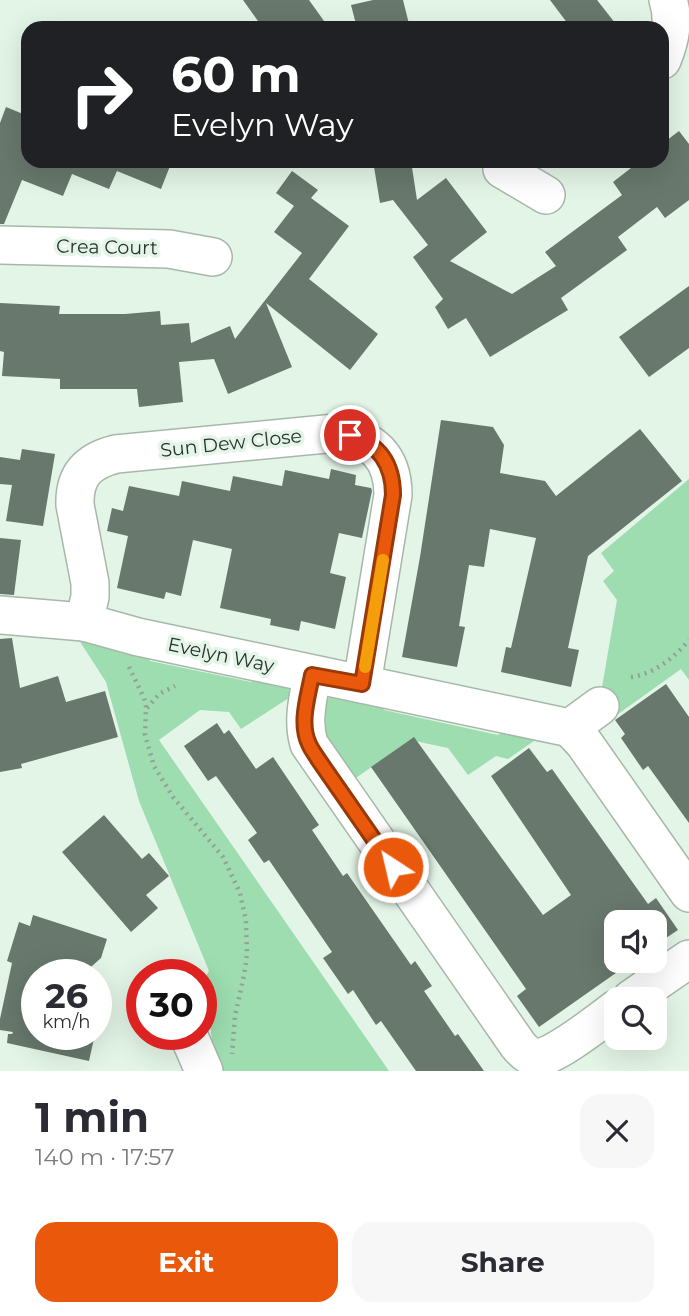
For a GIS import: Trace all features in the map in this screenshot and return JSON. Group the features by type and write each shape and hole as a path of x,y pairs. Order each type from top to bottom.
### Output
{"street":[{"path":"668,0 671,14 669,37"},
{"name":"Crea Court","path":"0,245 158,248 213,257"},
{"name":"Sun Dew Close","path":"84,622 90,597 90,583 75,493 81,476 96,461 129,453 336,433 350,435 378,450 385,459 393,481 393,495 362,684"},
{"name":"Evelyn Way","path":"0,615 84,622 138,637 312,675 570,728"},
{"path":"312,675 305,718 305,732 309,744 519,1045 536,1058 544,1057 604,1017"},
{"path":"600,706 570,728 584,743 689,893"},
{"path":"648,987 689,959"},
{"path":"203,1050 218,1065"}],"path":[{"path":"631,677 658,667 689,640"},
{"path":"145,712 159,695 176,686"},
{"path":"144,719 146,744 154,766 180,807 223,858 243,902 247,955 244,975 233,1032 218,1065"}],"green space":[{"path":"689,479 689,680 681,669 593,732 617,600 603,581 614,571 601,553"},
{"path":"75,634 146,650 150,661 251,682 261,674 287,686 292,696 241,729 229,712 200,710 159,740 389,1071 216,1071 213,1050 217,1050 217,959 204,959 139,801 106,682"},
{"path":"341,693 377,698 384,710 498,735 510,726 544,734 508,759 496,756 468,775 448,748 410,740 353,780 354,775 333,746 322,746 323,703"}],"building":[{"path":"243,0 309,0 324,21 258,21"},
{"path":"373,0 403,0 408,21 355,21 351,5"},
{"path":"550,0 597,0 614,21 566,21"},
{"path":"6,107 21,113 21,168 169,168 161,189 117,171 109,189 72,174 63,196 22,180 4,224 0,224 0,123"},
{"path":"679,131 689,144 689,200 665,218 657,207 618,237 627,250 561,298 568,310 490,357 466,318 448,329 435,307 443,299 413,257 428,245 393,200 380,203 374,168 412,168 417,200 446,178 487,232 450,261 512,294 556,266 545,252 622,195 613,182 631,168 669,168 669,139"},
{"path":"292,171 318,190 311,198 349,226 309,279 378,334 350,370 266,303 292,367 228,394 214,359 179,362 183,402 139,407 137,389 60,389 60,379 2,376 4,352 0,351 0,303 60,306 59,314 160,311 161,325 189,323 191,343 230,326 235,339 302,253 274,232 294,206 276,193"},
{"path":"689,286 689,348 649,377 619,337"},
{"path":"441,420 493,427 504,445 500,473 545,481 556,496 640,429 682,481 588,556 568,648 579,650 571,687 501,672 506,647 511,648 536,538 490,529 484,567 469,565 459,626 465,627 457,667 402,657"},
{"path":"22,449 55,454 43,526 6,521 12,485 0,484 0,457 20,460"},
{"path":"331,469 356,475 355,485 371,488 372,491 362,538 339,533 330,573 346,577 335,629 301,621 299,631 270,625 271,619 220,608 232,549 193,540 181,596 166,592 164,599 117,588 128,536 107,531 112,508 123,511 129,486 179,496 182,481 230,491 233,476 282,486 285,470 329,479"},
{"path":"0,538 21,540 14,595 0,594"},
{"path":"12,638 20,688 58,676 66,702 105,691 118,737 21,764 22,768 0,772 0,639"},
{"path":"666,684 689,717 689,823 648,766 643,770 621,738 625,734 615,720"},
{"path":"217,723 224,734 229,730 256,769 273,757 319,825 312,830 343,876 347,873 411,965 415,961 432,986 424,991 455,1036 458,1034 484,1071 416,1071 381,1021 376,1025 353,990 348,994 323,958 332,952 269,860 264,863 248,840 257,833 216,776 208,781 184,746"},
{"path":"414,737 543,915 571,895 491,776 529,748 547,772 552,769 648,904 656,898 664,910 604,910 604,973 616,973 539,1027 517,996 526,989 371,767"},
{"path":"104,815 142,859 149,853 169,876 146,895 158,908 131,932 62,852"},
{"path":"667,914 678,930 667,937"},
{"path":"33,915 107,939 100,959 21,959 21,1046 7,1043 8,1034 13,1032 0,1030 0,1019 12,963 7,961 19,922 30,926"},
{"path":"39,1050 91,1050 89,1061"}],"slow traffic":[{"path":"365,667 383,560"}],"route":[{"path":"350,435 369,443 385,459 393,481 393,495 362,684 312,675 305,713 305,732 318,759 393,867"}]}
